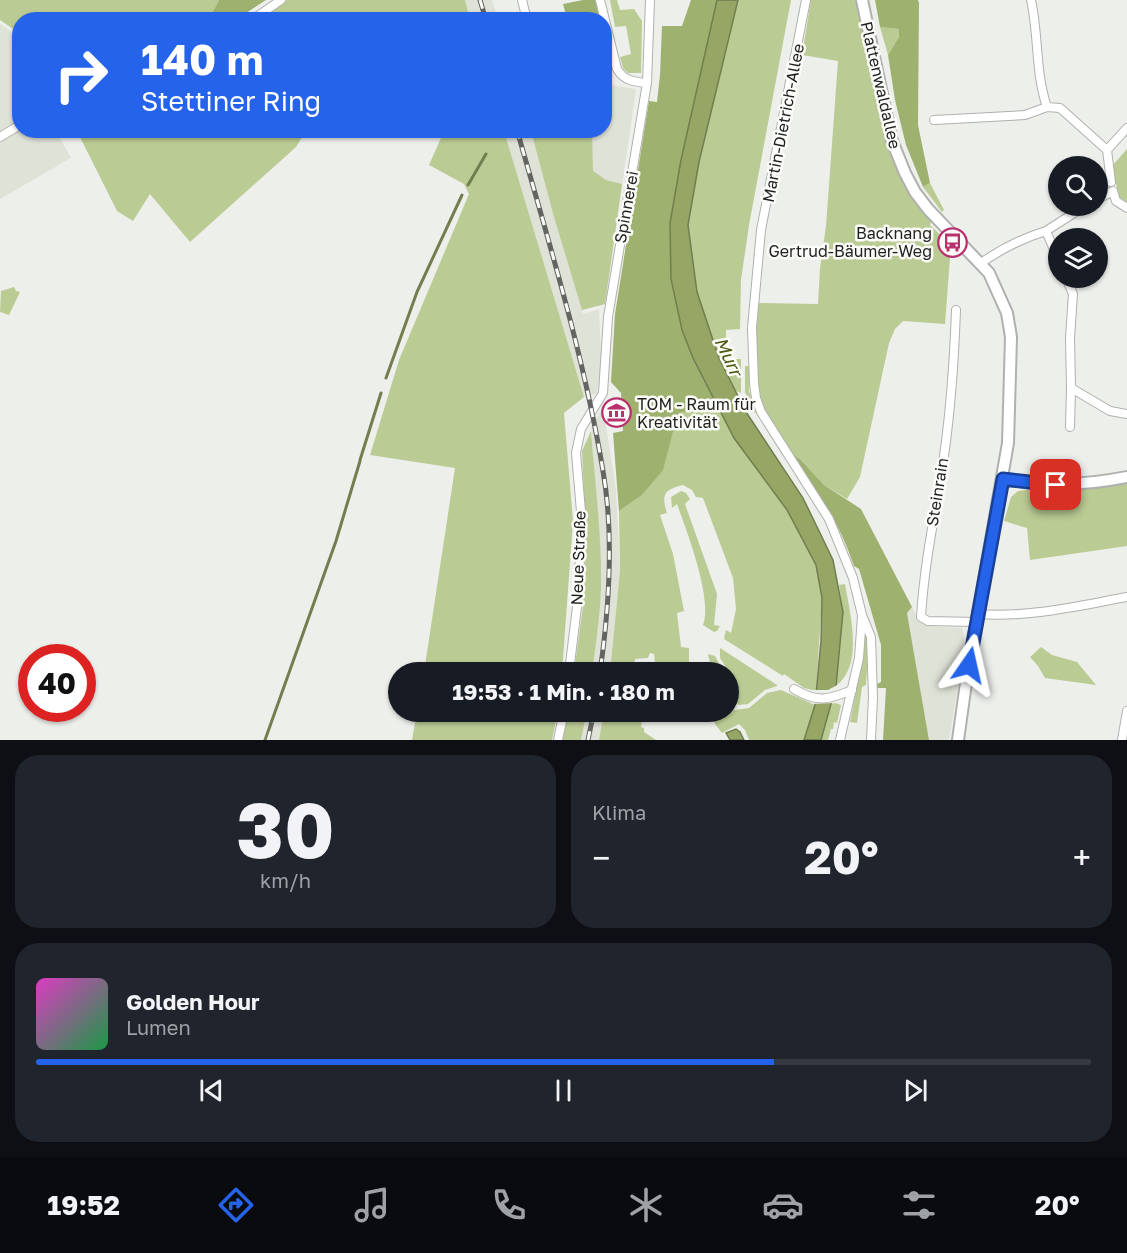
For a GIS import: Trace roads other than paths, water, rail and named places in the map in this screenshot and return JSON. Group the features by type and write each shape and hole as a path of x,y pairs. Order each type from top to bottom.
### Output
{"street":[{"path":"264,12 281,0"},
{"name":"Spinnerei","path":"592,412 603,393 608,317 647,83 650,0"},
{"name":"Martin-Dietrich-Allee","path":"806,0 761,230 752,328 754,383 761,412 829,519 839,538 853,578 862,615 871,637 873,655 871,740"},
{"name":"Plattenwaldallee","path":"862,0 892,141 905,173 915,192 928,209 981,263 993,280 1007,313 1011,337 1008,443 958,740"},
{"path":"1031,0 1038,36 1037,60 1040,87 1047,107"},
{"path":"612,49 621,76 631,81 647,83"},
{"path":"934,120 1025,115 1047,107 1060,108 1107,150 1111,182"},
{"path":"1107,150 1127,128"},
{"path":"1108,194 1113,191 1116,201 1127,208"},
{"path":"981,263 995,253 1046,231 1069,216"},
{"path":"1046,231 1048,236"},
{"path":"1070,288 1073,294 1070,338 1070,427"},
{"name":"Steinrain","path":"956,310 954,353 941,474 925,562 921,617 928,621 977,618"},
{"path":"1071,388 1110,411 1127,414"},
{"name":"Neue Straße","path":"570,662 577,607 582,523 576,453 581,429 592,412"},
{"path":"1003,479 1056,485 1090,484 1127,477"},
{"path":"977,618 1032,613 1127,597"},
{"name":"Martin-Dietrich-Allee","path":"840,740 859,658 862,615"},
{"path":"794,689 816,699 828,699 852,690"},
{"path":"1122,740 1127,711"},
{"path":"558,740 562,722"}],"waterway":[{"path":"468,185 486,154"},
{"path":"386,378 417,292 462,195"},
{"path":"360,460 381,393"},
{"path":"265,740 336,541 360,461"}],"railway":[{"path":"480,0 484,12"},
{"path":"519,138 576,342 603,471 608,520 609,572 601,662"},
{"path":"588,740 592,722"}],"place":[{"name":"Backnang Gertrud-Bäumer-Weg","path":"953,242"},
{"name":"TOM - Raum für Kreativität","path":"616,413"}],"water label":[{"name":"Murr","path":"729,356"}]}
